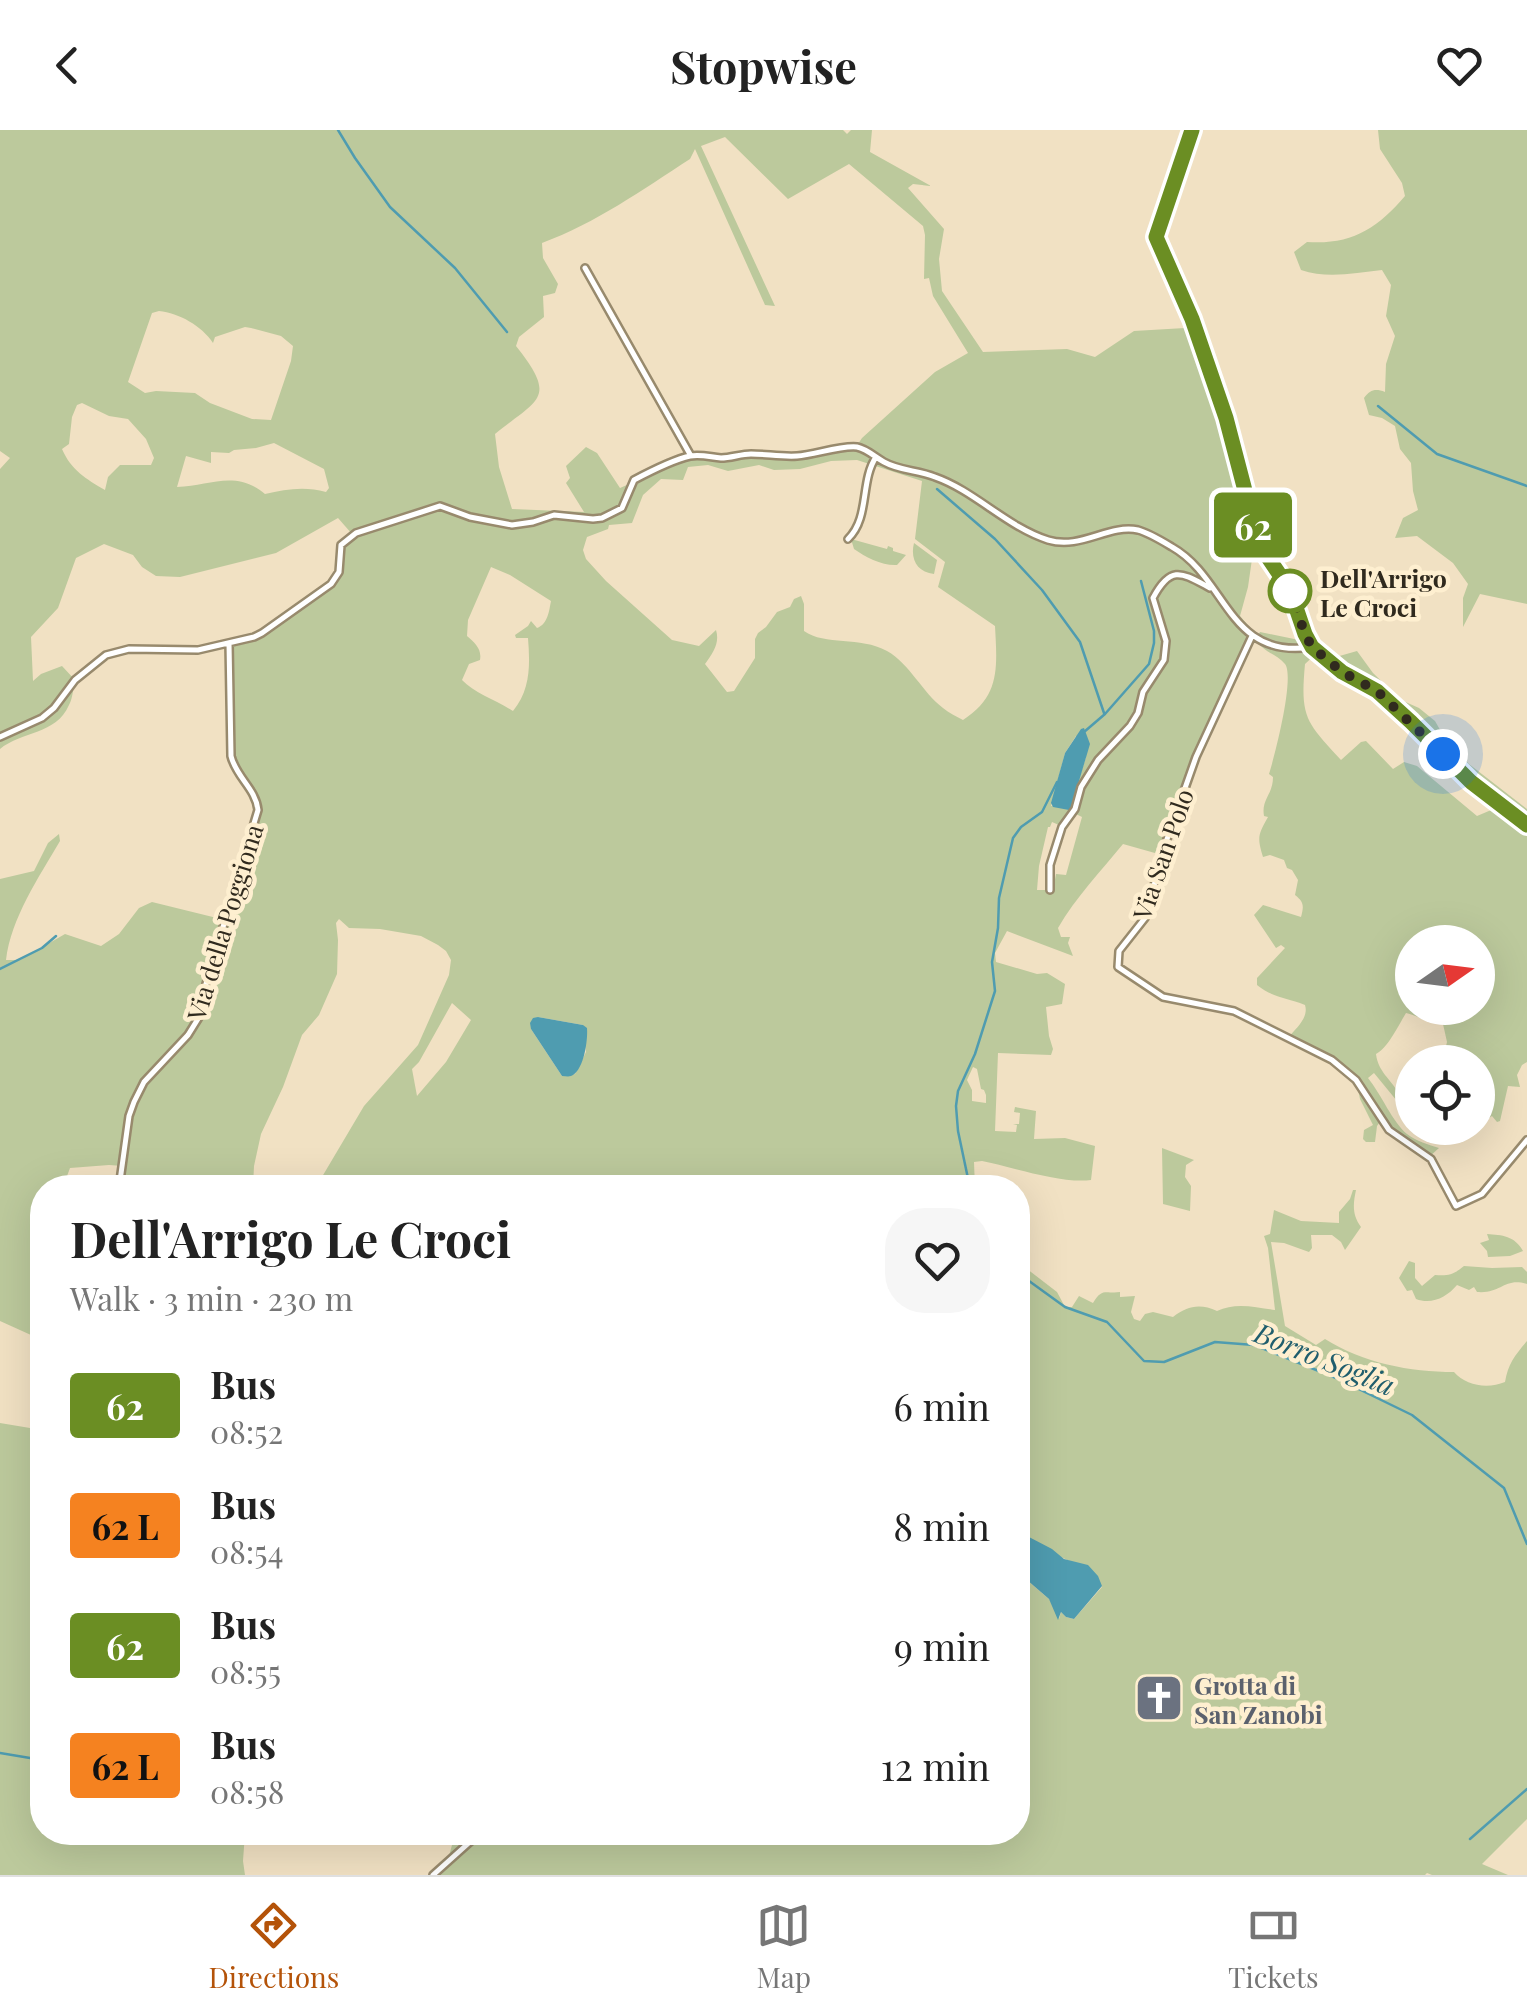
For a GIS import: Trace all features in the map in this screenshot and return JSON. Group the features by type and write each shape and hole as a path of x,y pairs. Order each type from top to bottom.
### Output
{"street":[{"path":"1192,130 1156,237 1192,319 1226,418 1259,544 1290,590 1312,647 1342,672 1377,691 1471,782 1527,825"},
{"path":"584,268 691,456"},
{"path":"0,737 42,718 75,680 106,655 129,649 198,650 262,633 331,584 339,572 341,545 356,533 440,506 512,525 554,515 602,518 622,508 634,480 691,456 790,457 856,447 894,467 934,476 1050,541 1065,544 1136,530 1177,550 1190,561 1252,636 1282,648 1312,647"},
{"path":"848,539 857,526 870,466 876,458"},
{"path":"1050,890 1050,865 1081,787 1098,760 1130,726 1143,692 1164,660 1166,641 1153,598 1161,584 1175,574 1183,574 1213,590"},
{"name":"Via San Polo","path":"1252,636 1196,757 1145,918 1119,951 1118,967 1162,996 1234,1011 1332,1060 1356,1080 1390,1130 1431,1158 1456,1206 1482,1194 1527,1140"},
{"name":"Via della Poggiona","path":"121,1175 134,1102 144,1082 188,1035 201,1014 206,984 258,810 256,797 234,769 231,756 229,643"},
{"path":"433,1875 466,1845"}],"green space":[{"path":"0,130 843,130 847,134 851,130 872,130 870,152 931,186 913,184 908,188 944,229 939,259 942,291 983,352 1067,349 1095,357 1134,331 1202,327 1217,363 1238,439 1252,559 1240,616 1252,630 1252,636 1196,757 1162,855 1123,844 1058,928 1061,937 1070,937 1073,956 1007,931 995,953 996,962 1037,974 1047,973 1065,984 1062,1004 1046,1007 1051,1055 998,1053 995,1131 1016,1132 1017,1125 1013,1124 1019,1124 1020,1113 1014,1112 1015,1107 1036,1111 1034,1139 1065,1138 1095,1146 1091,1180 1052,1177 982,1161 974,1162 974,1175 323,1175 364,1106 418,1045 449,975 451,960 446,951 421,936 349,928 339,919 337,974 319,1015 302,1035 261,1134 254,1175 121,1175 123,1166 109,1165 70,1168 67,1175 30,1175 30,1335 0,1321 0,879 34,871 48,843 59,834 60,841 20,913 6,960 20,960 65,934 101,946 119,934 139,908 152,902 225,920 258,810 231,756 229,643 254,637 338,576 341,545 352,534 338,518 276,553 180,577 156,576 133,555 104,544 76,558 58,608 31,637 33,681 62,666 75,680 70,702 56,722 0,749 0,469 10,458 0,451","holes":["725,137 788,199 849,164 923,226 924,279 929,278 933,296 968,353 935,372 856,447 790,457 691,457 620,488 597,453 586,447 566,466 570,478 566,483 584,512 512,509 499,467 495,434 538,396 537,377 516,346 519,337 544,317 543,296 555,293 558,284 543,258 542,243 618,205 690,159 695,149 765,305 775,306 701,146","152,313 174,314 189,321 213,343 215,337 245,327 281,336 293,346 271,420 252,419 195,393 145,393 128,382","82,403 109,416 128,419 146,439 154,458 151,465 120,465 108,477 105,490 85,478 62,449 69,444 77,405","274,443 324,469 329,488 326,492 296,489 265,494 254,486 233,481 177,487 186,456 211,463 211,452","857,460 922,481 915,539 945,562 938,587 995,626 994,679 984,701 963,720 936,701 887,651 804,631 801,596 790,607 777,612 758,633 755,658 734,691 727,692 705,664 716,644 716,630 699,646 672,640 586,559 583,550 587,537 608,529 609,525 632,523 643,495 661,479 683,480 688,467 708,465 728,471 759,465 774,470 800,469 831,461","491,567 551,601 544,623 537,628 531,621 515,635 528,638 529,667 523,694 513,711 462,680 469,664 480,660 479,649 467,636 468,620","1076,736 1086,757 1073,802 1051,806 1065,753","1070,811 1082,817 1066,875 1056,874 1053,890 1037,890 1048,827 1052,822 1059,825 1058,829","452,1003 471,1020 446,1062 417,1096 412,1069","538,1017 583,1025 586,1052 575,1074 562,1076 531,1029","973,1067 977,1069 986,1103 972,1101 967,1080"]},
{"path":"1378,130 1527,130 1527,604 1480,594 1463,627 1463,598 1468,584 1453,563 1417,536 1395,538 1403,518 1418,510 1411,463 1400,449 1395,426 1369,415 1364,398 1373,390 1385,392 1386,364 1395,336 1386,316 1391,285 1382,270 1331,275 1301,270 1294,252 1307,242 1337,241 1362,232 1384,218 1405,196 1402,183 1380,149"},
{"path":"851,539 887,549 888,546 906,555 897,565 880,562 854,549"},
{"path":"914,543 937,560 934,574 916,564"},
{"path":"1260,632 1299,640 1318,652 1305,664 1305,708 1313,727 1341,760 1366,741 1393,769 1404,762 1417,766 1477,816 1503,805 1370,682 1346,674 1336,664 1336,657 1357,651 1401,700 1435,721 1469,764 1527,809 1527,1062 1517,1075 1520,1087 1508,1086 1500,1121 1495,1120 1495,1045 1446,1045 1443,1025 1495,1025 1495,925 1395,925 1395,1025 1399,1025 1376,1054 1379,1066 1395,1089 1395,1099 1374,1073 1368,1078 1395,1120 1395,1134 1382,1119 1375,1142 1363,1139 1364,1130 1373,1125 1356,1080 1288,1038 1303,1019 1305,1005 1257,985 1257,978 1285,948 1276,948 1254,915 1263,905 1301,917 1303,907 1295,895 1298,880 1292,870 1284,860 1263,857 1260,845 1260,832 1268,817 1264,816 1264,805 1273,777 1269,774 1288,684 1285,664 1256,638"},
{"path":"1411,1145 1439,1148 1429,1157"},
{"path":"1162,1148 1194,1160 1186,1165 1185,1177 1191,1186 1190,1211 1163,1204"},
{"path":"1356,1190 1354,1209 1361,1227 1345,1250 1332,1235 1311,1235 1309,1252 1271,1242 1285,1326 1316,1345 1325,1339 1371,1360 1404,1368 1454,1372 1471,1383 1485,1386 1505,1382 1513,1360 1527,1341 1527,1819 1482,1864 1508,1875 433,1875 448,1860 452,1845 1030,1845 1030,1583 1050,1600 1059,1619 1061,1612 1074,1619 1102,1587 1086,1567 1030,1540 1030,1271 1057,1292 1065,1307 1072,1307 1079,1296 1093,1303 1102,1293 1135,1296 1131,1312 1140,1321 1145,1314 1173,1317 1194,1307 1217,1311 1238,1306 1275,1310 1264,1236 1270,1234 1274,1210 1301,1221 1339,1223 1339,1212"},
{"path":"1487,1234 1512,1239 1523,1251 1488,1257 1480,1243 1489,1240"},
{"path":"1409,1261 1415,1263 1415,1278 1422,1286 1435,1275 1450,1274 1464,1266 1522,1267 1527,1272 1527,1284 1513,1283 1485,1292 1457,1285 1439,1299 1422,1301 1416,1299 1412,1290 1407,1291 1399,1278"},
{"path":"0,1423 30,1428 30,1845 244,1845 245,1875 0,1875"}],"water":[{"path":"1084,728 1090,744 1071,808 1053,807 1065,753"},
{"path":"538,1017 587,1028 582,1062 571,1076 562,1076 531,1029 530,1023"},
{"path":"1030,1538 1064,1559 1088,1565 1102,1586 1074,1619 1061,1612 1058,1620 1049,1599 1030,1583"}],"waterway":[{"path":"338,130 390,207 455,268 507,332"},
{"path":"1378,406 1437,454 1527,486"},
{"path":"937,489 995,539 1042,590 1080,642 1104,713"},
{"path":"1084,732 1149,664 1154,631 1141,581"},
{"name":"Borro Soglia","path":"967,1175 956,1106 995,991 992,962 999,898 1013,838 1042,812 1057,782"},
{"path":"0,969 42,948 56,936"},
{"name":"Borro Soglia","path":"1030,1282 1065,1307 1107,1322 1144,1361 1164,1362 1215,1342 1254,1345 1336,1378 1412,1415 1504,1488 1527,1544"},
{"path":"0,1753 30,1758"},
{"path":"1470,1839 1527,1789"}],"bus line":[{"name":"62","path":"1192,130 1156,237 1204,352 1259,544 1290,590 1312,647 1342,672 1377,691 1471,782 1527,825"}],"place":[{"name":"Dell'Arrigo Le Croci","path":"1290,591"},
{"name":"Grotta di San Zanobi","path":"1159,1698"}],"route":[{"path":"1290,591 1312,647 1342,672 1377,691 1443,754"}]}
